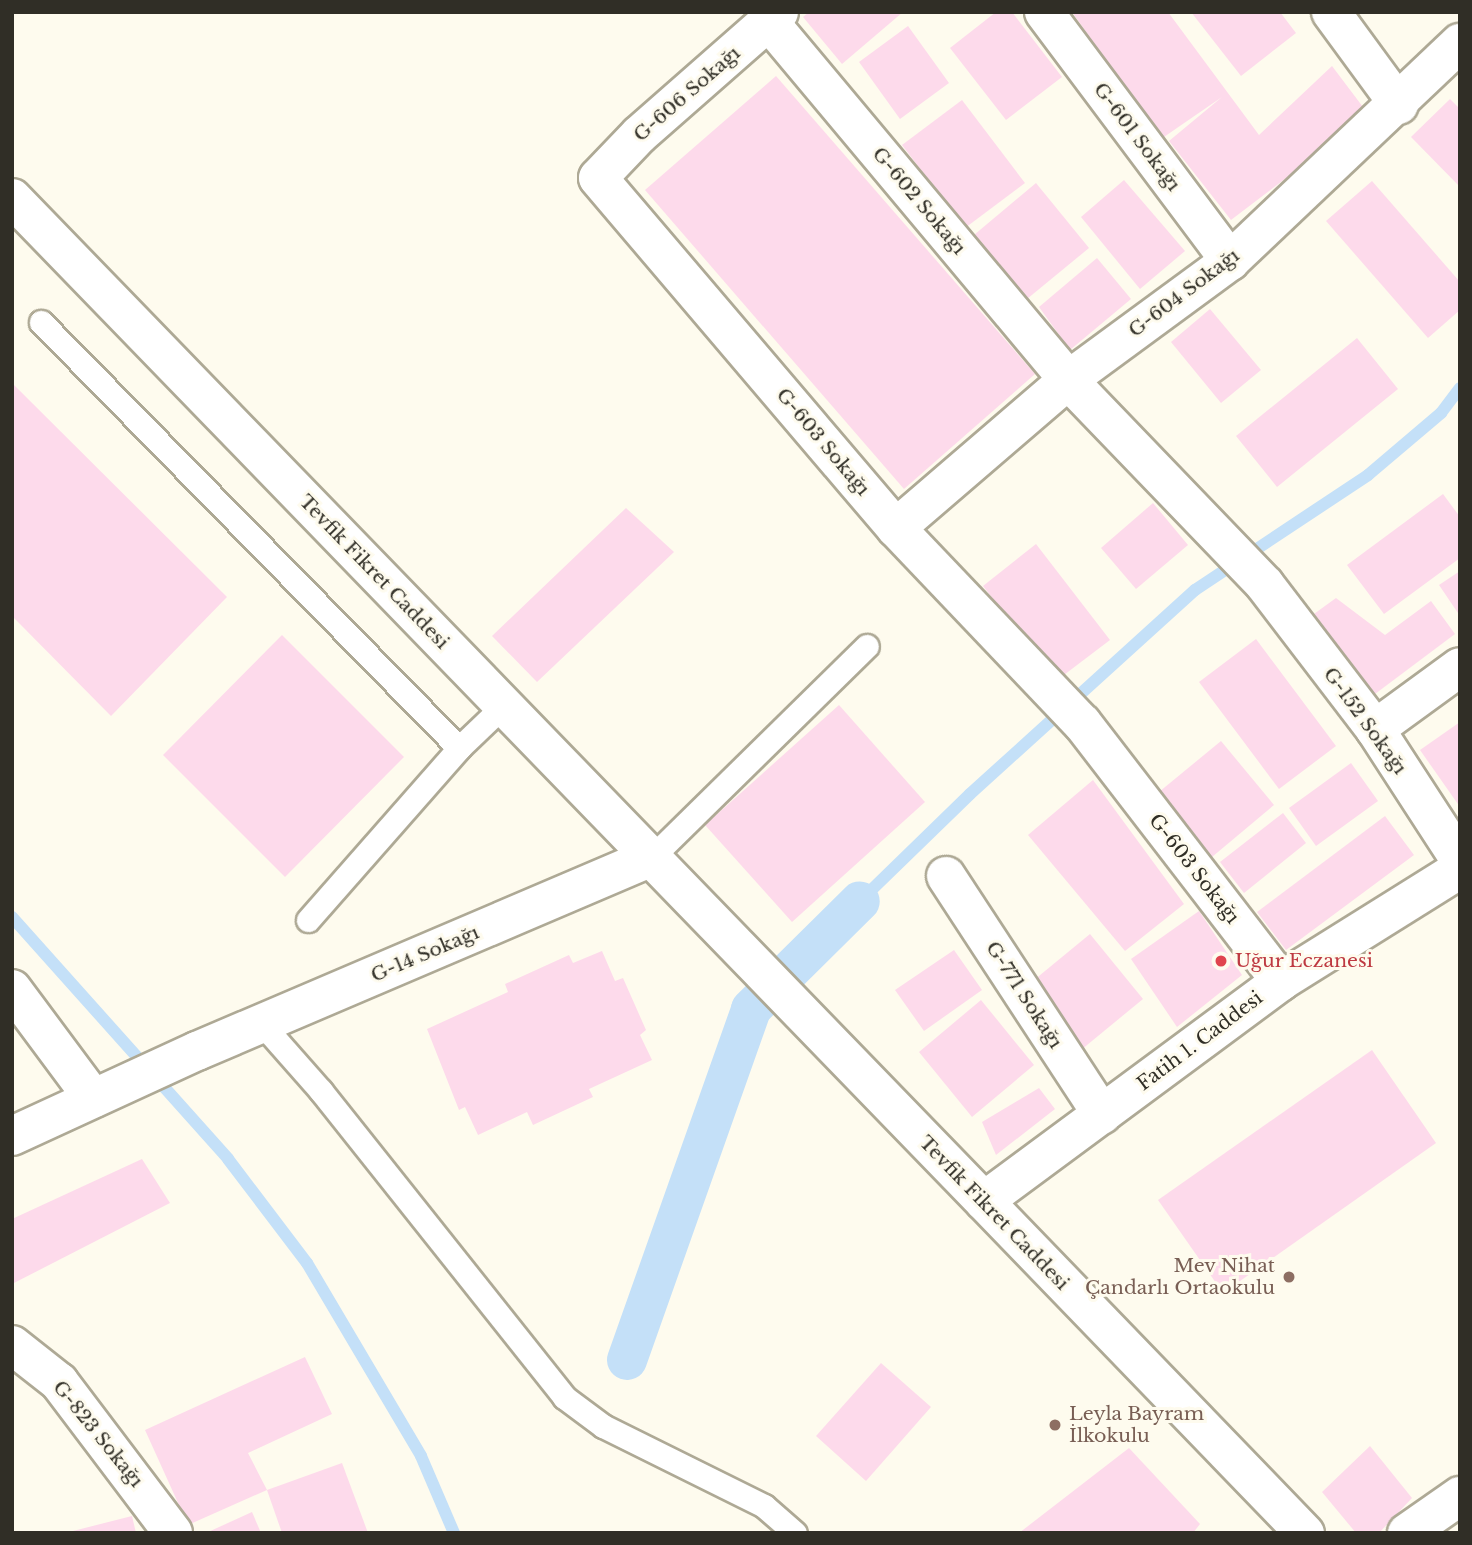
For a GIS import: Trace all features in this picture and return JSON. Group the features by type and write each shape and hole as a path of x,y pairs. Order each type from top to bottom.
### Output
{"street":[{"name":"G-601 Sokağı","path":"1044,12 1230,261"},
{"path":"1331,12 1399,105"},
{"name":"G-606 Sokağı","path":"598,178 639,135 774,18"},
{"name":"G-602 Sokağı","path":"774,18 1068,380"},
{"name":"G-604 Sokağı","path":"895,528 1068,380 1230,261 1399,105 1460,43"},
{"name":"G-603 Sokağı","path":"598,178 895,528 1069,710 1281,981"},
{"name":"Tevfik Fikret Caddesi","path":"12,198 1306,1533"},
{"name":"G-152 Sokağı","path":"1068,380 1221,535 1265,585 1374,729 1460,860"},
{"path":"1374,729 1460,667"},
{"name":"G-14 Sokağı","path":"105,1092 652,857"},
{"name":"Fatih 1. Caddesi","path":"984,1202 1281,981 1460,869"},
{"name":"G-771 Sokağı","path":"946,876 1102,1114"},
{"path":"12,989 105,1092 12,1136"},
{"name":"G-823 Sokağı","path":"12,1345 59,1382 173,1533"},
{"path":"1408,1533 1460,1496"}],"lane":[{"path":"41,321 458,748"},
{"path":"652,857 867,646"},
{"path":"308,920 458,748 504,705"},
{"path":"262,1024 321,1091 564,1396 603,1426 764,1506 795,1533"}],"building":[{"path":"809,12 903,12 842,64 803,17"},
{"path":"996,12 1012,12 1062,77 1006,120 950,48"},
{"path":"1072,12 1168,12 1259,135 1332,66 1369,115 1231,220 1169,141 1222,97 1161,139"},
{"path":"1191,12 1280,12 1296,33 1241,76"},
{"path":"908,26 949,83 900,119 859,62"},
{"path":"776,76 1035,374 904,489 645,190"},
{"path":"1450,99 1460,109 1460,187 1411,137"},
{"path":"962,100 1025,183 965,228 902,145"},
{"path":"1124,180 1185,251 1140,289 1081,217"},
{"path":"1372,181 1460,282 1460,310 1428,338 1326,221"},
{"path":"1036,183 1089,248 1027,299 974,235"},
{"path":"1097,258 1131,299 1070,350 1039,307"},
{"path":"1210,309 1261,370 1221,403 1171,342"},
{"path":"1357,338 1398,389 1277,487 1236,436"},
{"path":"12,383 227,597 111,716 12,616"},
{"path":"1443,494 1460,517 1460,558 1384,614 1347,565"},
{"path":"1153,503 1188,545 1136,589 1101,548"},
{"path":"626,508 674,552 537,682 492,636"},
{"path":"1036,544 1110,640 1056,681 983,586"},
{"path":"1460,571 1460,616 1439,585"},
{"path":"1336,598 1385,635 1431,601 1455,634 1367,700 1307,619"},
{"path":"282,635 404,757 285,877 163,755"},
{"path":"1256,639 1336,746 1279,789 1199,682"},
{"path":"839,705 925,802 792,922 705,825"},
{"path":"1460,722 1460,807 1420,750"},
{"path":"1221,741 1274,805 1212,857 1159,792"},
{"path":"1351,763 1378,801 1316,846 1289,808"},
{"path":"1093,780 1184,904 1125,951 1028,835"},
{"path":"1283,813 1306,843 1244,893 1220,862"},
{"path":"1385,816 1414,855 1286,950 1257,912"},
{"path":"1199,911 1242,975 1177,1027 1131,959"},
{"path":"1090,934 1143,999 1081,1050 1028,985"},
{"path":"954,950 982,990 924,1031 895,990"},
{"path":"602,951 615,981 623,978 646,1030 640,1035 652,1060 589,1089 593,1097 533,1125 527,1112 478,1135 465,1107 459,1110 427,1029 508,992 505,984 569,955 573,963"},
{"path":"981,1000 1034,1065 972,1117 919,1052"},
{"path":"1372,1050 1436,1143 1223,1293 1158,1200"},
{"path":"1039,1088 1055,1109 996,1155 982,1122"},
{"path":"142,1159 170,1203 12,1284 12,1219"},
{"path":"305,1357 332,1414 248,1453 267,1490 188,1525 145,1430"},
{"path":"881,1363 931,1407 866,1481 816,1436"},
{"path":"1370,1446 1412,1498 1379,1533 1356,1533 1322,1492"},
{"path":"1129,1448 1200,1524 1193,1533 1019,1533"},
{"path":"342,1463 368,1533 282,1533 267,1490"},
{"path":"252,1512 261,1533 206,1533"},
{"path":"132,1516 136,1533 69,1532"}],"waterway":[{"path":"860,901 970,794 1195,590 1368,475 1441,413 1460,388"},
{"path":"627,1360 751,1009 860,901"},
{"path":"12,917 228,1159 307,1263 421,1456 454,1533"}],"place":[{"name":"Uğur Eczanesi","path":"1221,961"},
{"name":"Mev Nihat Çandarlı Ortaokulu","path":"1289,1277"},
{"name":"Leyla Bayram İlkokulu","path":"1055,1425"}]}
